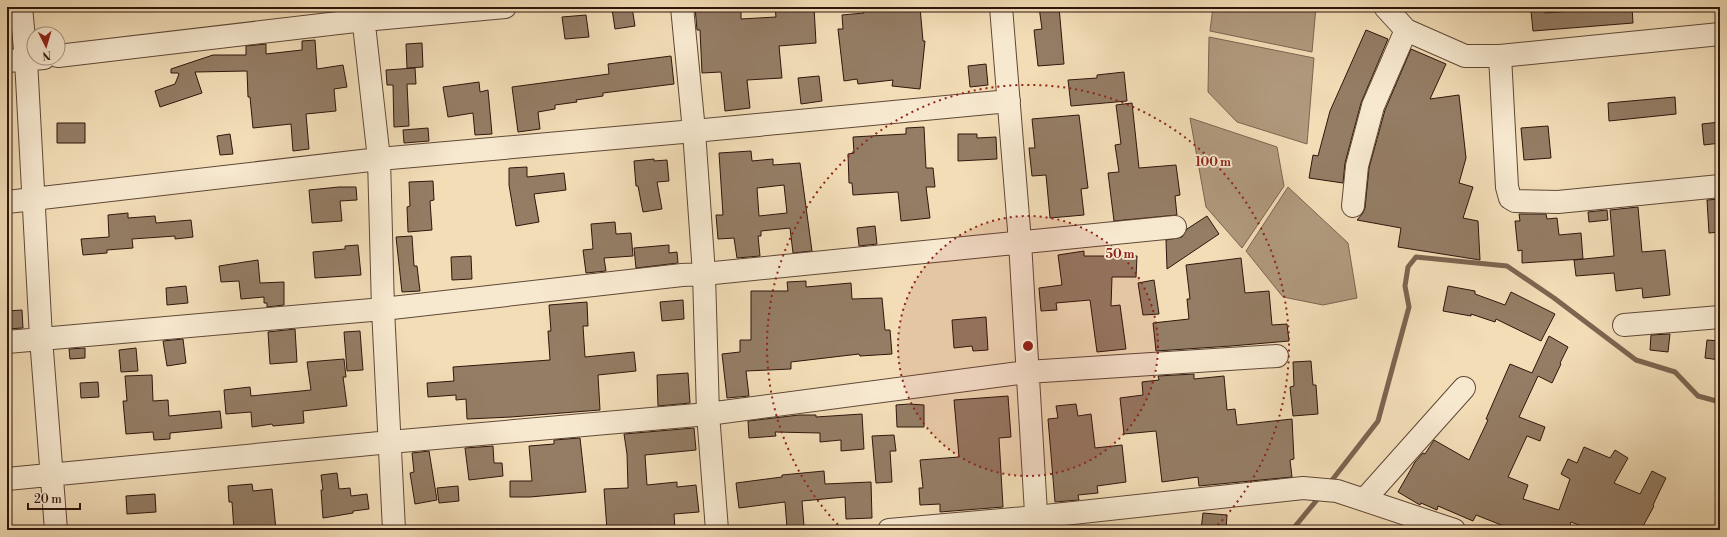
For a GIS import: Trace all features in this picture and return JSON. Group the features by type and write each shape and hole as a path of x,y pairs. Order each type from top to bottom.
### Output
{"street":[{"path":"21,7 26,60"},
{"path":"66,55 363,13 505,7"},
{"path":"682,7 694,131 704,274 708,414 717,530"},
{"path":"1001,7 1020,242 1037,523"},
{"path":"1386,7 1406,30 1465,56 1500,56 1720,34"},
{"path":"363,13 379,159 383,309 394,530"},
{"path":"1353,206 1357,166 1373,106 1406,30"},
{"path":"1500,56 1507,187 1510,198 1515,201 1558,202 1720,186"},
{"path":"26,66 41,338 56,530"},
{"path":"7,202 379,159 1009,101"},
{"path":"7,342 383,309 666,277 1175,227"},
{"path":"1624,325 1720,317"},
{"path":"7,480 390,442 708,414 1027,372 1277,356"},
{"path":"1364,500 1464,388"},
{"path":"889,530 1037,523 1303,488 1337,492 1454,530"}],"shaded area":[{"path":"1213,7 1316,7 1312,52 1210,31"},
{"path":"1209,37 1314,58 1307,144 1237,122 1208,92"},
{"path":"1190,118 1277,147 1284,186 1242,248 1206,207"},
{"path":"1288,187 1348,243 1357,298 1323,305 1283,297 1246,251"}],"building":[{"path":"632,7 635,26 615,29 612,9"},
{"path":"695,7 741,7 741,19 776,17 775,7 788,7 788,9 814,7 816,43 779,46 782,78 747,80 750,108 725,111 721,72 702,73 700,30 697,30"},
{"path":"863,7 920,7 923,41 925,41 920,89 892,86 893,80 858,84 857,79 844,81 838,29 843,29 842,15 864,13"},
{"path":"1039,7 1059,7 1064,64 1038,66 1034,30 1042,29"},
{"path":"1632,7 1633,23 1533,31 1531,11 1545,10 1545,13"},
{"path":"586,15 589,37 565,39 562,17"},
{"path":"1366,30 1388,39 1361,103 1345,163 1343,183 1309,178 1313,155 1318,156 1330,111"},
{"path":"315,40 317,69 343,65 347,87 334,89 336,111 306,114 309,149 293,151 291,124 253,128 250,97 248,97 247,71 195,72 202,93 160,107 155,91 175,84 179,74 171,73 171,69 213,55 246,55 246,46 266,44 266,54 302,50 302,41"},
{"path":"422,43 423,67 407,68 406,44"},
{"path":"1411,49 1446,64 1430,99 1459,95 1466,158 1459,183 1473,187 1463,218 1478,221 1480,260 1398,247 1401,228 1357,220 1365,208 1369,168 1385,110"},
{"path":"671,56 674,84 603,93 603,96 555,105 555,109 538,112 540,129 518,132 512,87 609,74 608,64"},
{"path":"986,64 988,85 970,87 968,66"},
{"path":"415,68 416,84 407,84 409,126 394,127 393,85 387,85 386,70"},
{"path":"1124,72 1127,101 1071,106 1068,80 1097,78 1097,75"},
{"path":"819,76 822,101 801,104 798,78"},
{"path":"479,82 480,92 488,90 492,134 475,135 473,113 448,117 443,87"},
{"path":"1675,97 1676,114 1609,121 1608,103"},
{"path":"1132,103 1139,168 1176,165 1180,195 1175,196 1177,215 1114,221 1108,173 1119,172 1115,145 1121,144 1116,105"},
{"path":"1079,115 1088,188 1081,189 1084,215 1050,218 1046,175 1032,176 1029,148 1035,148 1032,119"},
{"path":"1720,122 1720,143 1704,145 1702,124"},
{"path":"57,123 85,123 85,143 57,143"},
{"path":"1548,126 1551,158 1524,160 1521,128"},
{"path":"924,127 926,168 933,168 935,187 926,187 930,218 901,221 898,192 853,195 852,183 849,183 848,154 854,153 853,137 906,134 906,128"},
{"path":"428,128 429,141 404,143 403,130"},
{"path":"230,134 233,154 220,155 217,136"},
{"path":"958,134 977,134 977,138 996,137 997,159 958,161"},
{"path":"751,151 752,161 773,159 773,165 800,163 812,251 793,253 790,228 761,231 761,236 758,236 760,256 737,258 734,238 718,239 716,215 723,215 719,153","holes":["784,185 787,213 759,216 757,188"]},
{"path":"654,159 654,161 667,160 669,181 657,182 662,209 643,212 638,186 636,186 634,161"},
{"path":"527,167 527,177 564,173 566,190 534,194 539,222 516,226 509,185 509,168"},
{"path":"433,181 434,200 430,201 432,230 408,232 407,207 410,206 409,182"},
{"path":"356,187 357,200 340,201 342,221 312,223 309,190"},
{"path":"1720,199 1720,232 1709,233 1707,200"},
{"path":"1638,207 1642,252 1665,250 1670,295 1643,298 1642,288 1616,291 1614,273 1576,276 1574,260 1614,256 1610,210"},
{"path":"1607,210 1608,220 1589,222 1588,212"},
{"path":"128,213 128,218 155,216 156,223 191,220 193,237 175,239 175,236 132,239 133,248 107,250 107,253 83,255 81,239 109,237 108,215"},
{"path":"1519,214 1546,214 1547,219 1557,218 1559,235 1581,233 1583,259 1522,263 1522,250 1518,251 1515,221 1520,221"},
{"path":"1207,216 1219,234 1167,269 1166,240 1182,237 1187,229"},
{"path":"615,222 616,234 631,233 633,256 604,258 606,271 586,273 583,250 593,249 591,224"},
{"path":"875,226 877,244 859,246 857,228"},
{"path":"412,236 414,266 417,266 420,291 402,292 396,237"},
{"path":"358,245 361,275 315,278 313,252 345,249 345,246"},
{"path":"669,245 669,253 677,252 678,263 636,268 634,248"},
{"path":"1084,251 1084,256 1137,256 1136,277 1112,277 1111,306 1120,305 1126,349 1097,352 1090,300 1056,303 1057,310 1041,311 1039,288 1062,285 1058,255"},
{"path":"471,256 472,279 452,280 451,257"},
{"path":"1241,258 1245,293 1269,291 1272,325 1287,324 1289,341 1156,351 1153,323 1189,319 1187,299 1190,299 1186,265"},
{"path":"258,260 260,283 284,282 284,305 267,307 267,303 264,303 264,297 241,299 239,281 221,282 219,266"},
{"path":"1154,280 1159,314 1143,315 1138,283"},
{"path":"806,281 806,287 851,283 852,299 882,298 885,330 890,330 892,354 860,356 859,354 791,362 791,369 746,371 749,396 727,398 722,354 740,352 740,340 751,340 751,291 788,291 787,282"},
{"path":"186,286 188,303 167,305 166,288"},
{"path":"1448,286 1475,291 1475,294 1505,305 1511,292 1555,314 1541,341 1496,319 1495,322 1471,314 1471,316 1443,311"},
{"path":"683,300 684,319 662,321 660,302"},
{"path":"587,302 588,326 583,326 585,357 634,352 636,371 598,375 600,410 467,419 466,399 456,400 456,395 428,397 427,383 454,381 453,367 550,360 548,331 551,331 549,305"},
{"path":"22,310 23,328 7,329 7,311"},
{"path":"986,317 988,350 973,351 972,346 954,348 952,320"},
{"path":"295,329 297,362 270,364 268,332"},
{"path":"360,331 363,370 347,371 344,332"},
{"path":"1670,334 1668,352 1650,350 1651,335"},
{"path":"1549,336 1568,347 1552,383 1538,376 1519,417 1545,427 1540,441 1527,436 1508,477 1528,485 1523,499 1559,510 1570,479 1561,474 1568,459 1577,463 1584,447 1610,458 1615,450 1628,458 1614,483 1640,494 1652,471 1666,478 1653,505 1654,506 1641,530 1592,530 1571,522 1568,530 1514,530 1476,515 1473,521 1438,506 1437,510 1421,503 1420,505 1398,492 1415,462 1423,453 1425,454 1434,440 1469,460 1488,420 1486,419 1510,364 1532,373"},
{"path":"183,339 186,363 167,366 163,341"},
{"path":"1707,340 1720,341 1720,360 1705,358"},
{"path":"85,348 85,358 70,359 69,349"},
{"path":"136,348 138,371 121,372 119,350"},
{"path":"344,359 346,377 343,377 347,406 303,411 304,423 273,426 272,424 252,427 251,412 226,414 224,390 250,387 251,396 311,390 307,362"},
{"path":"1311,361 1313,385 1316,385 1318,414 1293,416 1290,387 1294,386 1293,362"},
{"path":"688,373 690,403 658,406 657,375"},
{"path":"1194,374 1194,379 1224,376 1227,410 1235,409 1237,425 1292,419 1294,459 1290,460 1292,477 1199,486 1198,477 1162,482 1156,431 1124,434 1120,398 1143,395 1142,382 1159,380 1158,376"},
{"path":"152,375 153,401 168,400 169,416 220,411 222,428 170,433 170,439 154,440 153,432 126,434 123,401 127,401 125,376"},
{"path":"98,382 99,397 81,398 80,383"},
{"path":"1008,396 1011,437 999,438 1003,507 940,512 940,504 920,505 919,488 923,488 920,460 959,457 954,400"},
{"path":"1076,404 1078,416 1091,414 1095,448 1122,445 1126,482 1097,486 1098,493 1078,495 1079,500 1055,502 1048,419 1058,418 1056,406"},
{"path":"896,405 924,405 924,427 897,427"},
{"path":"862,414 864,449 841,451 841,440 820,442 820,433 775,432 776,436 749,438 748,421 799,415 816,415 816,417"},
{"path":"694,428 696,450 645,455 647,485 677,482 677,487 696,485 699,512 674,514 675,530 607,530 604,489 628,488 627,454 624,434"},
{"path":"894,435 896,451 890,451 892,482 876,483 872,436"},
{"path":"580,438 586,492 530,497 510,497 510,481 532,481 529,446 554,444 554,440"},
{"path":"493,446 494,463 502,463 503,476 469,480 465,448"},
{"path":"429,451 437,500 415,504 410,473 414,472 412,453"},
{"path":"824,471 825,484 871,482 872,518 846,519 845,497 802,501 804,526 787,528 785,502 739,508 736,483 782,477 782,475"},
{"path":"337,473 339,489 350,488 351,496 367,494 369,509 323,518 321,490 323,490 321,475"},
{"path":"252,484 253,491 272,489 276,530 234,530 232,502 229,502 228,486"},
{"path":"458,486 459,501 439,503 437,488"},
{"path":"155,494 156,512 127,514 126,496"},
{"path":"1203,513 1227,515 1226,530 1201,530"}],"waterway":[{"path":"1329,484 1378,421 1409,307 1405,286 1408,267 1416,257 1507,266 1554,298 1636,360 1675,372 1698,396 1720,402"},
{"path":"1292,530 1321,495"}]}
